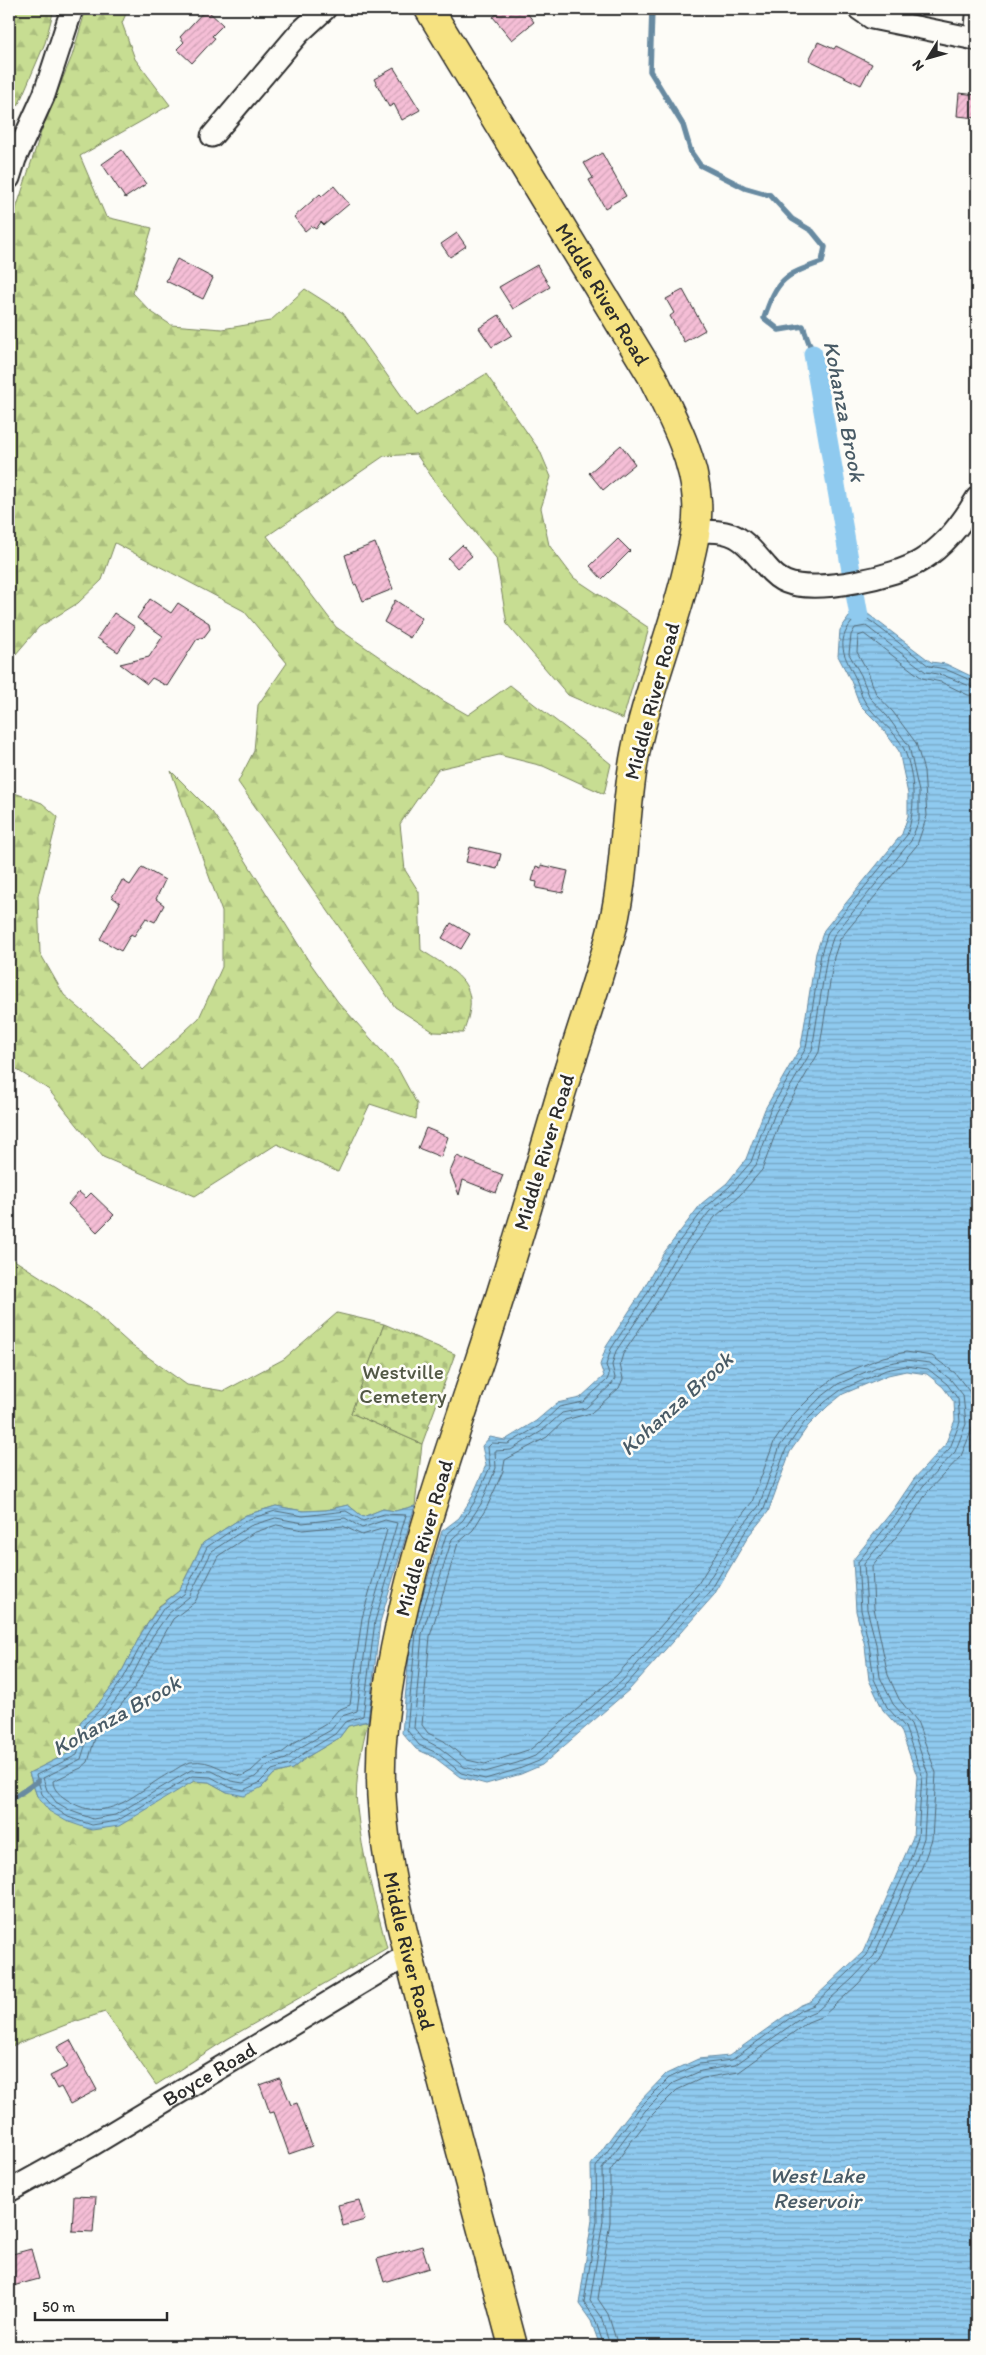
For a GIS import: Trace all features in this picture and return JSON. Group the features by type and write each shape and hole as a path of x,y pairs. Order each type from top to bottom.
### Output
{"main road":[{"name":"Middle River Road","path":"429,9 652,376 674,421 691,465 697,501 696,532 685,581 636,745 628,795 622,873 611,933 481,1356 421,1539 397,1634 389,1678 380,1780 383,1826 389,1866 409,1954 513,2346"}],"street":[{"path":"9,178 15,159 44,95 72,9"},
{"path":"212,136 264,72 325,9"},
{"path":"859,9 872,18 976,39 977,16"},
{"path":"696,532 717,530 731,533 742,540 771,572 785,582 806,588 834,585 888,574 921,561 945,542 964,520 977,498"},
{"name":"Boyce Road","path":"9,2191 92,2145 409,1954"}],"green space":[{"path":"9,9 54,9 45,43 18,106 9,84"},
{"path":"86,9 128,9 122,23 135,59 170,105 80,156 106,217 152,228 133,293 150,311 171,325 222,329 270,321 305,289 343,313 416,416 486,374 540,451 551,477 541,508 549,545 574,578 649,628 623,719 568,695 507,624 496,558 447,499 416,454 384,456 267,536 336,627 442,700 468,715 510,685 611,764 604,794 543,766 499,755 438,769 400,824 405,870 419,892 421,950 456,974 464,982 469,992 470,1003 463,1033 434,1032 395,1007 238,782 254,751 258,705 287,663 244,611 115,543 102,580 78,603 39,627 9,662 9,231 43,126 72,56"},
{"path":"171,771 212,812 246,861 308,960 338,1002 398,1069 417,1104 416,1119 370,1104 338,1172 277,1144 195,1196 103,1157 48,1089 9,1065 9,791 42,803 58,817 38,896 40,953 64,995 117,1040 143,1070 199,1018 222,967 222,912"},
{"path":"11,1258 91,1309 131,1345 187,1385 224,1391 284,1359 337,1313 384,1324 351,1413 422,1444 415,1506 395,1511 383,1509 363,1517 348,1505 326,1510 303,1511 276,1506 246,1515 203,1543 179,1591 159,1606 142,1632 119,1677 96,1707 81,1721 73,1751 29,1773 37,1796 171,1793 194,1781 209,1782 227,1792 262,1787 274,1774 292,1769 307,1757 339,1738 348,1726 368,1721 361,1753 356,1798 366,1861 387,1948 227,2039 156,2085 105,2012 9,2047 9,1259"},
{"name":"Westville Cemetery","path":"384,1324 455,1354 422,1444 351,1413"}],"water":[{"name":"West Lake Reservoir","path":"868,614 931,662 946,664 977,679 977,2346 600,2346 591,2321 579,2304 592,2220 591,2165 637,2104 666,2074 698,2059 729,2056 799,2006 811,2001 863,1952 913,1837 917,1776 901,1730 883,1710 869,1680 865,1646 856,1611 853,1560 893,1510 914,1479 945,1445 955,1420 954,1402 943,1387 927,1374 906,1371 888,1375 843,1394 828,1406 808,1426 790,1452 768,1512 749,1535 714,1595 630,1689 542,1765 521,1774 486,1784 460,1777 434,1757 416,1749 402,1733 411,1633 442,1531 459,1518 471,1499 486,1465 482,1446 490,1437 505,1440 536,1421 557,1403 580,1398 604,1376 600,1365 606,1347 641,1293 663,1254 701,1204 727,1183 746,1159 765,1109 801,1046 816,953 824,930 902,834 908,816 908,794 899,751 879,724 860,705 851,681 838,656 840,630 849,617"},
{"path":"348,1505 363,1517 383,1509 395,1511 415,1506 380,1622 368,1721 348,1726 339,1738 307,1757 292,1769 274,1774 262,1787 244,1796 227,1792 209,1782 194,1781 119,1826 92,1830 66,1821 49,1811 37,1796 29,1773 73,1751 81,1721 96,1707 119,1677 142,1632 160,1606 179,1591 203,1543 246,1515 276,1506 303,1511 326,1510"}],"building":[{"path":"206,9 223,25 212,36 215,38 192,63 177,49 184,42 180,37"},
{"path":"502,9 524,9 534,22 512,40 493,17"},
{"path":"818,42 834,49 836,46 872,64 861,85 809,60"},
{"path":"394,68 420,110 402,120 394,104 389,107 374,79"},
{"path":"959,93 977,95 977,118 957,116"},
{"path":"122,150 146,184 125,198 102,164"},
{"path":"602,153 626,196 605,208 589,180 593,178 584,163"},
{"path":"334,186 349,204 324,225 321,222 316,229 311,226 305,231 294,217 320,194 322,196"},
{"path":"457,233 466,246 450,257 441,244"},
{"path":"177,259 213,278 203,299 166,281"},
{"path":"537,265 550,287 513,309 499,287"},
{"path":"683,290 705,330 684,342 670,316 674,313 666,299"},
{"path":"499,315 512,335 492,347 479,328"},
{"path":"621,445 635,464 603,490 589,473"},
{"path":"618,539 630,551 602,579 590,566"},
{"path":"375,543 393,589 363,601 356,584 354,585 345,555"},
{"path":"462,545 472,556 457,568 448,558"},
{"path":"150,599 171,613 178,603 209,623 210,629 204,637 197,639 167,686 152,678 147,684 120,664 149,657 163,636 137,618"},
{"path":"395,600 422,618 410,638 384,622"},
{"path":"114,613 135,627 118,652 97,638"},
{"path":"470,847 501,854 497,869 466,862"},
{"path":"541,865 568,871 563,893 536,888 537,882 532,881 536,866 541,868"},
{"path":"142,867 165,880 156,899 164,905 155,922 146,918 134,936 131,934 121,951 100,939 120,903 112,897 122,880 130,885"},
{"path":"451,923 470,934 461,949 442,938"},
{"path":"426,1128 448,1137 441,1157 418,1148"},
{"path":"457,1156 503,1175 496,1193 463,1180 459,1195 450,1172"},
{"path":"79,1192 86,1198 91,1193 114,1215 97,1232 68,1204"},
{"path":"70,2040 97,2090 70,2104 61,2087 57,2089 50,2076 68,2067 57,2047"},
{"path":"280,2078 291,2105 297,2103 312,2146 289,2154 274,2112 270,2113 260,2085"},
{"path":"74,2196 96,2197 93,2232 72,2231"},
{"path":"359,2200 365,2220 343,2226 338,2205"},
{"path":"422,2246 429,2268 384,2282 377,2259"},
{"path":"31,2249 39,2279 9,2287 9,2255"}],"waterway":[{"name":"Kohanza Brook","path":"652,9 650,71 683,125 691,152 700,165 745,188 770,195 792,219 812,231 825,247 822,262 790,275 784,280 773,295 764,318 779,330 803,326 813,354"},
{"name":"Kohanza Brook","path":"813,354 859,616"},
{"name":"Kohanza Brook","path":"9,1801 38,1781"}]}
